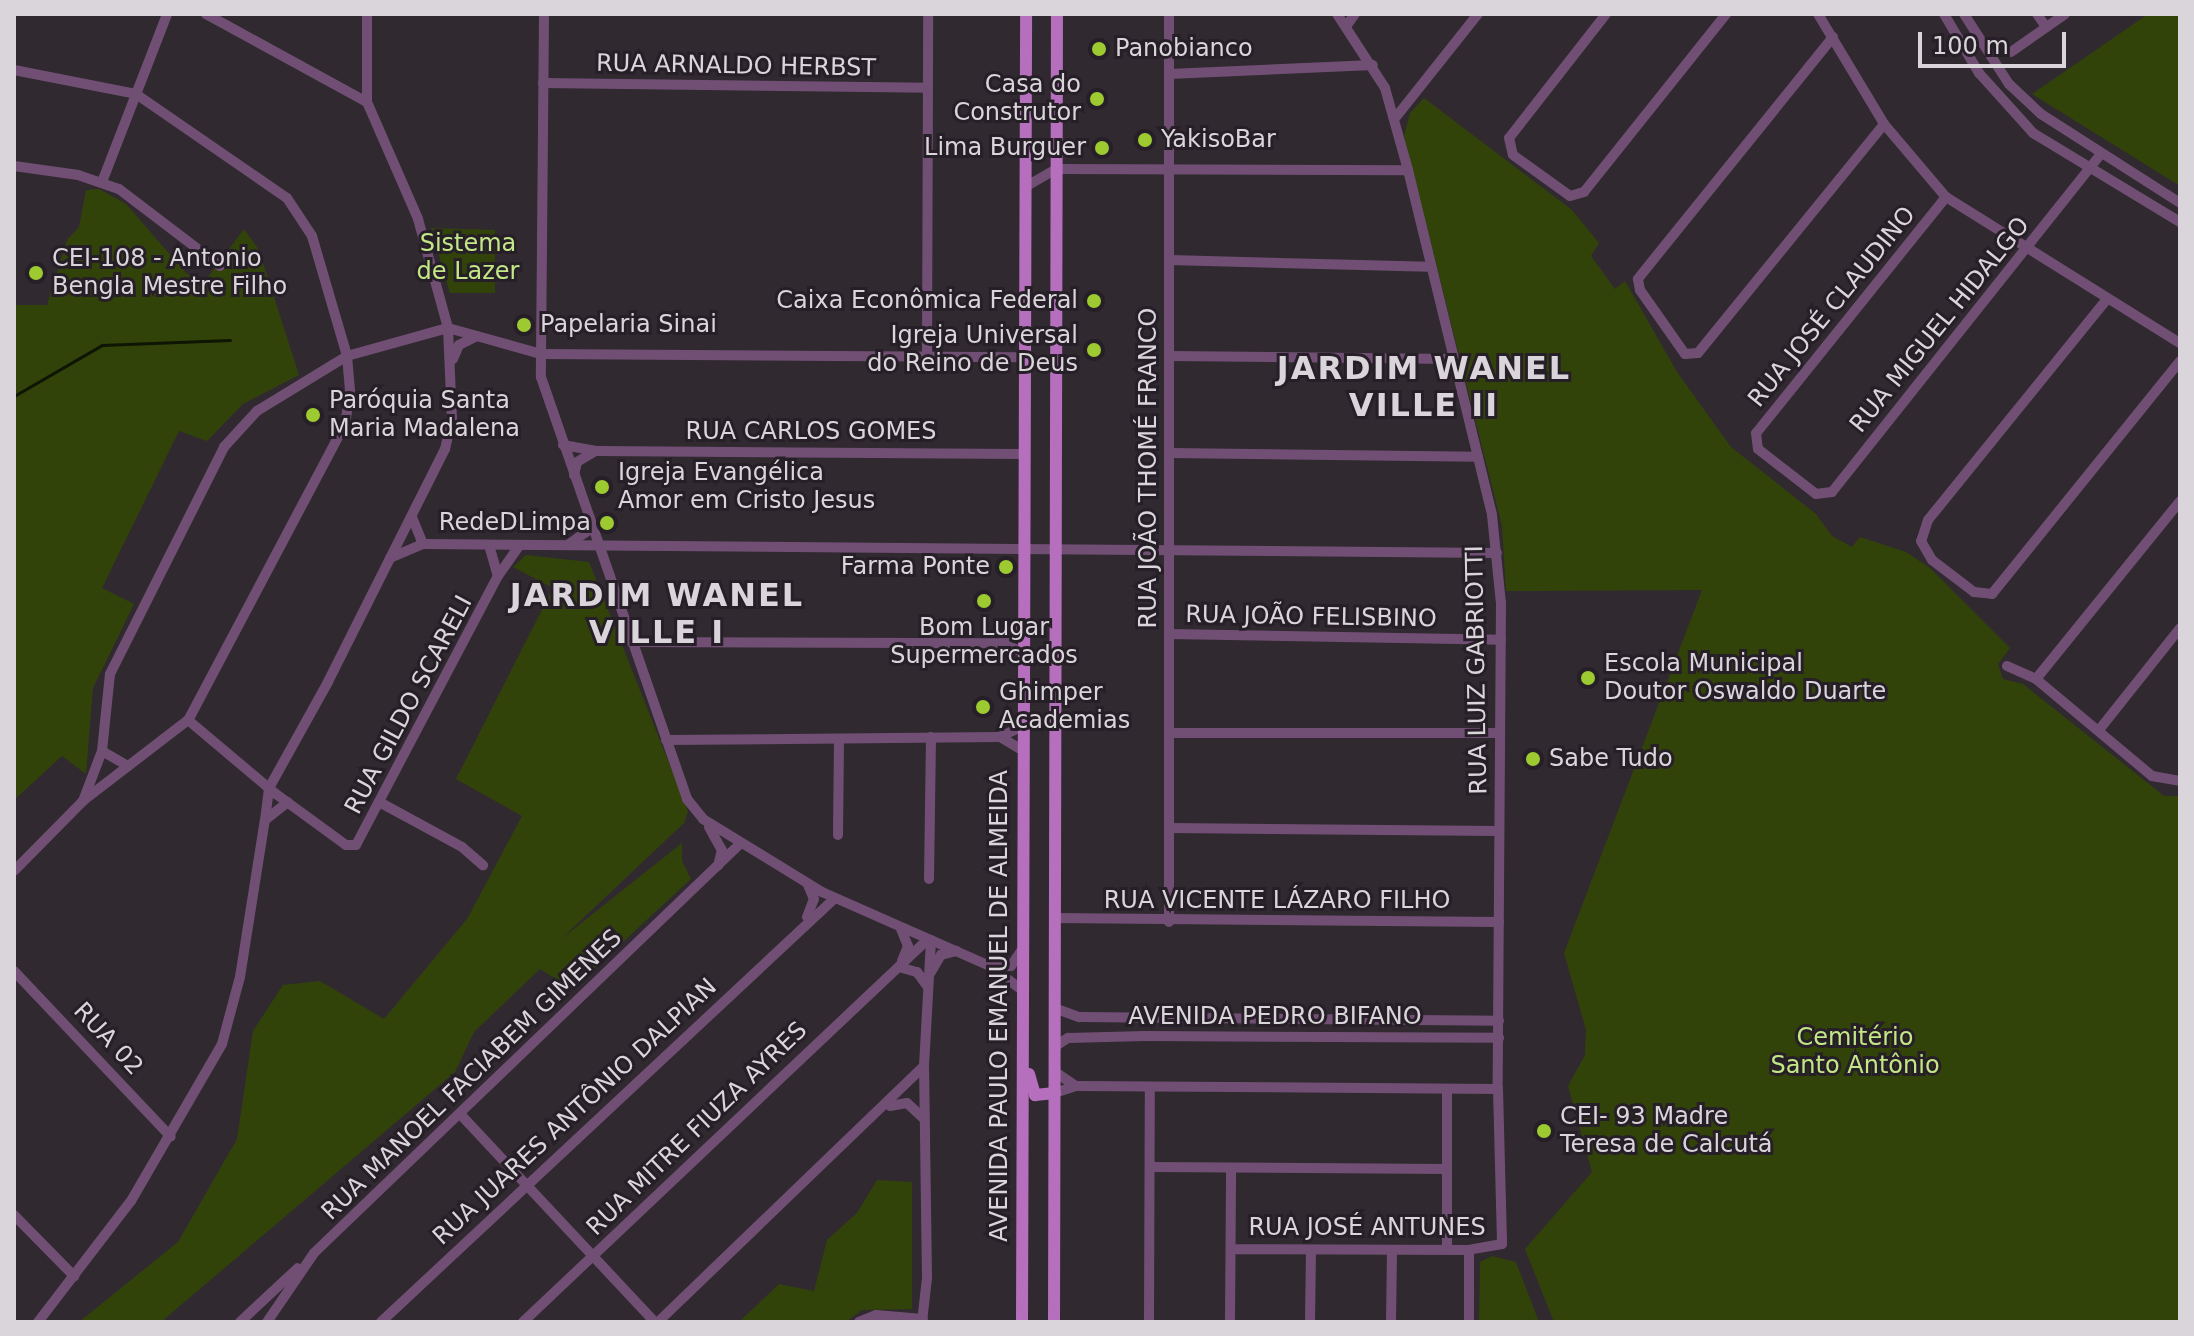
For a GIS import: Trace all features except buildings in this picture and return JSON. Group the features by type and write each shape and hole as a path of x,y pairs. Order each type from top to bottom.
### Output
{"main road":[{"name":"AVENIDA PAULO EMANUEL DE ALMEIDA","path":"1022,1322 1026,14"},
{"path":"1054,1322 1057,14"},
{"path":"1022,1011 1031,1089 1040,1097 1055,1093"}],"street":[{"path":"102,182 167,14"},
{"path":"206,14 367,102"},
{"path":"38,1322 171,1137 231,1022 269,788 445,449 452,419 448,328 418,219 367,102 367,14"},
{"path":"544,14 541,377 687,799 720,843 718,868"},
{"path":"927,355 928,14"},
{"name":"RUA JOÃO THOMÉ FRANCO","path":"1169,14 1169,922"},
{"name":"RUA LUIZ GABRIOTTI","path":"1337,14 1373,65 1396,117 1429,267 1478,457 1497,553 1501,640 1498,1089 1502,1244"},
{"path":"1347,25 1355,14"},
{"path":"1396,117 1478,14"},
{"path":"1606,14 1512,132 1508,144 1513,155 1575,197 1584,192 1726,14"},
{"path":"1818,14 1884,124 1946,197 2025,251 2180,343"},
{"path":"1944,14 1979,73 2033,133 2180,222"},
{"path":"1964,14 2009,84 2099,156 2180,203"},
{"path":"2037,14 2046,27"},
{"path":"2011,52 2065,14"},
{"path":"1833,37 1638,279 1640,290 1689,356 1698,353 1884,124"},
{"path":"1169,74 1373,65"},
{"path":"14,70 136,94 268,183 301,213 347,356 350,405 345,424 188,720 83,801 14,871"},
{"name":"RUA ARNALDO HERBST","path":"543,83 928,88"},
{"name":"RUA MIGUEL HIDALGO","path":"1816,494 1832,492 2099,156"},
{"path":"14,166 102,182 119,189 220,266"},
{"path":"1025,187 1056,169 1408,170"},
{"name":"RUA JOSÉ CLAUDINO","path":"1816,494 1755,444 1756,433 1946,197"},
{"path":"1169,260 1429,267"},
{"path":"2107,299 1928,520 1921,541 1932,560 1980,596 1997,589 2180,361"},
{"path":"83,801 102,751 110,674 224,447 257,411 347,356 448,328 483,335 541,354 1024,357"},
{"path":"451,364 459,345 483,335"},
{"path":"1169,356 1453,359"},
{"name":"RUA CARLOS GOMES","path":"563,445 597,451 1024,454"},
{"path":"574,475 582,457 597,451"},
{"path":"1169,453 1478,457"},
{"path":"2036,679 2180,501"},
{"path":"412,517 423,544"},
{"path":"563,546 580,538 590,519"},
{"path":"390,558 423,544 599,547 1055,546 1497,553"},
{"name":"RUA GILDO SCARELI","path":"489,545 498,576"},
{"name":"RUA GILDO SCARELI","path":"288,802 351,847 360,841 498,576 520,545"},
{"path":"609,576 612,558 624,547"},
{"path":"1002,643 1022,628"},
{"path":"2099,730 2180,628"},
{"name":"RUA JOÃO FELISBINO","path":"1169,634 1501,640"},
{"path":"631,642 1002,643 1022,652"},
{"path":"2007,666 2036,679 2152,776 2178,782"},
{"path":"188,720 288,802 265,820"},
{"path":"666,740 1000,737 1023,726"},
{"path":"1169,733 1500,733"},
{"path":"929,879 931,737"},
{"path":"1000,737 1022,750"},
{"path":"838,835 839,739"},
{"path":"102,751 128,766"},
{"path":"381,803 462,847 483,865"},
{"path":"703,819 834,899 990,966 1022,990"},
{"path":"1169,828 1499,831"},
{"name":"RUA MANOEL FACIABEM GIMENES","path":"267,1322 314,1253 741,843"},
{"path":"806,883 812,890 813,908"},
{"name":"RUA JUARES ANTÔNIO DALPIAN","path":"796,931 822,892"},
{"name":"RUA JUARES ANTÔNIO DALPIAN","path":"381,1322 796,931 834,899"},
{"name":"RUA VICENTE LÁZARO FILHO","path":"1054,918 1169,922 1499,922"},
{"path":"896,925 907,939 899,967 917,972 927,986"},
{"path":"859,1322 876,1315 923,1321 923,1092 930,940"},
{"name":"RUA MITRE FIUZA AYRES","path":"523,1322 930,940"},
{"path":"990,966 1011,966 1021,951"},
{"path":"927,986 941,955 957,952"},
{"name":"RUA 02","path":"14,971 171,1137"},
{"name":"AVENIDA PEDRO BIFANO","path":"1054,1008 1079,1017 1499,1021"},
{"path":"1145,1017 1145,1036"},
{"name":"AVENIDA PEDRO BIFANO","path":"1054,1047 1068,1038 1145,1036 1499,1038"},
{"path":"461,1115 657,1322 884,1109 924,1066"},
{"path":"1055,1072 1076,1086"},
{"path":"908,1083 919,1081 923,1092"},
{"path":"1055,1093 1076,1086 1498,1089"},
{"path":"1149,1322 1150,1088"},
{"path":"1447,1090 1447,1249"},
{"path":"884,1109 923,1092"},
{"path":"902,1102 924,1119"},
{"path":"1150,1167 1447,1169"},
{"path":"1230,1322 1231,1169"},
{"path":"14,1215 74,1276"},
{"name":"RUA JOSÉ ANTUNES","path":"1231,1249 1469,1250 1502,1244"},
{"path":"1310,1322 1311,1250"},
{"path":"1391,1322 1392,1250"},
{"path":"1469,1250 1469,1322"},
{"path":"240,1322 314,1253"},
{"path":"666,1322 672,1309"}],"green space":[{"path":"2148,14 2180,14 2180,186 2032,94"},
{"name":"Cemitério Santo Antônio","path":"1424,98 1572,210 1599,243 1591,256 1615,289 1625,281 1677,372 1731,447 1816,514 1832,536 1852,547 1860,537 1906,552 1930,568 2010,648 1998,664 2003,679 2023,684 2164,796 2180,796 2180,1322 1554,1322 1525,1249 1592,1172 1568,1086 1585,1055 1586,1030 1564,953 1702,590 1506,591 1502,526 1404,136 1410,113"},
{"path":"99,189 126,204 187,274 205,281 244,229 259,250 299,375 243,404 207,441 179,431 102,588 134,604 93,688 86,774 62,756 14,800 14,305 47,305 67,240 79,227 86,190"},
{"name":"Sistema de Lazer","path":"431,228 495,230 495,293 450,293"},
{"path":"526,555 589,562 688,811 684,823 560,940 682,843 682,861 691,879 572,989 540,969 474,1032 455,1072 161,1322 79,1322 178,1242 237,1139 253,1031 283,985 320,981 384,1019 467,919 522,816 456,779 553,588 513,567"},
{"path":"877,1180 912,1182 912,1309 862,1310 846,1322 739,1322 779,1284 814,1291 827,1240 857,1213"},
{"path":"1492,1256 1516,1262 1539,1322 1479,1322 1480,1262"}],"waterway":[{"path":"14,396 102,345 230,340"}],"place":[{"name":"Panobianco","path":"1099,49"},
{"name":"Casa do Construtor","path":"1097,99"},
{"name":"YakisoBar","path":"1145,140"},
{"name":"Lima Burguer","path":"1102,148"},
{"name":"CEI-108 - Antonio Bengla Mestre Filho","path":"36,273"},
{"name":"Caixa Econômica Federal","path":"1094,301"},
{"name":"Papelaria Sinai","path":"524,325"},
{"name":"Igreja Universal do Reino de Deus","path":"1094,350"},
{"name":"Paróquia Santa Maria Madalena","path":"313,415"},
{"name":"Igreja Evangélica Amor em Cristo Jesus","path":"602,487"},
{"name":"RedeDLimpa","path":"607,523"},
{"name":"Farma Ponte","path":"1006,567"},
{"name":"Bom Lugar Supermercados","path":"984,601"},
{"name":"Escola Municipal Doutor Oswaldo Duarte","path":"1588,678"},
{"name":"Ghimper Academias","path":"983,707"},
{"name":"Sabe Tudo","path":"1533,759"},
{"name":"CEI- 93 Madre Teresa de Calcutá","path":"1544,1131"}],"district":[{"name":"JARDIM WANEL VILLE II","path":"1424,388"},
{"name":"JARDIM WANEL VILLE I","path":"657,614"}]}
